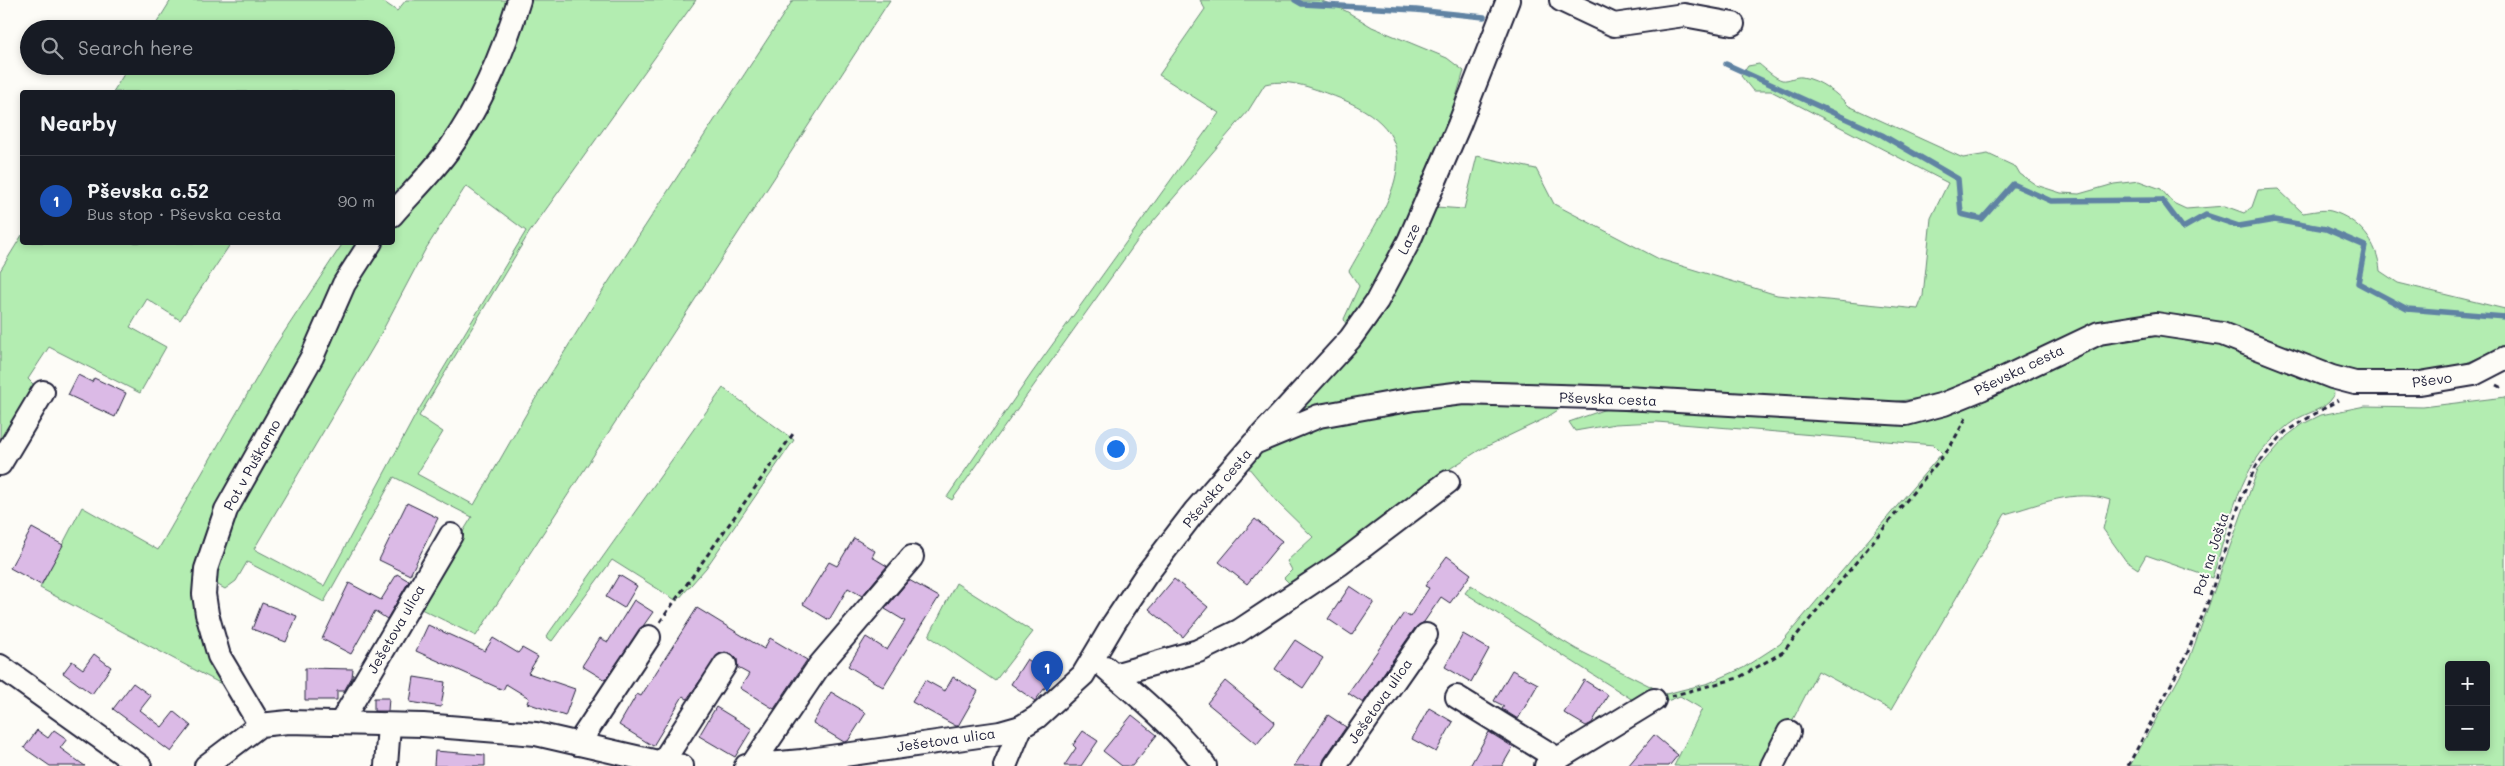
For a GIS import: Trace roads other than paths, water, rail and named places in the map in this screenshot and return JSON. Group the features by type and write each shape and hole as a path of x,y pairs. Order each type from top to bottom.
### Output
{"street":[{"path":"395,212 449,150 470,118 504,47 519,0"},
{"name":"Laze","path":"1254,443 1350,339 1377,301 1417,223 1459,125 1508,0"},
{"path":"1561,0 1614,25 1684,15 1733,24"},
{"name":"Pot v Puškarno","path":"260,725 219,656 207,614 204,594 206,569 226,510 312,357 344,284 369,245"},
{"name":"Pševska cesta","path":"1021,726 1037,717 1065,694 1083,675 1146,575 1195,511 1254,443 1319,416 1414,399 1463,393 1625,398 1906,414 1944,404 1981,389 2099,333 2156,324 2222,334 2332,377 2355,383"},
{"name":"Pševo","path":"2355,383 2420,383 2474,374 2505,358"},
{"path":"0,464 43,392"},
{"path":"1114,675 1198,651 1239,630 1340,564 1448,482"},
{"name":"Ješetova ulica","path":"341,722 451,535"},
{"path":"752,766 819,666 912,557"},
{"name":"Ješetova ulica","path":"1335,766 1426,635"},
{"path":"578,744 649,637"},
{"path":"1094,658 1161,717 1205,766"},
{"path":"206,766 260,725 288,722 423,725 536,734 672,765 724,665"},
{"path":"0,666 140,766"},
{"path":"1457,697 1552,762 1654,700"},
{"path":"386,766 389,725"},
{"path":"1005,766 1021,726"},
{"name":"Ješetova ulica","path":"746,766 1000,733 1021,726"},
{"path":"1772,766 1789,732"}],"waterway":[{"path":"1295,0 1302,4 1416,10 1484,17"},
{"path":"1726,64 1882,135 1958,179 1961,214 1982,219 2013,184 2051,201 2162,200 2183,228 2206,215 2239,226 2275,220 2326,229 2365,246 2358,283 2407,309 2505,317"}],"place":[{"name":"Pševska c.52","path":"1047,692"}]}
